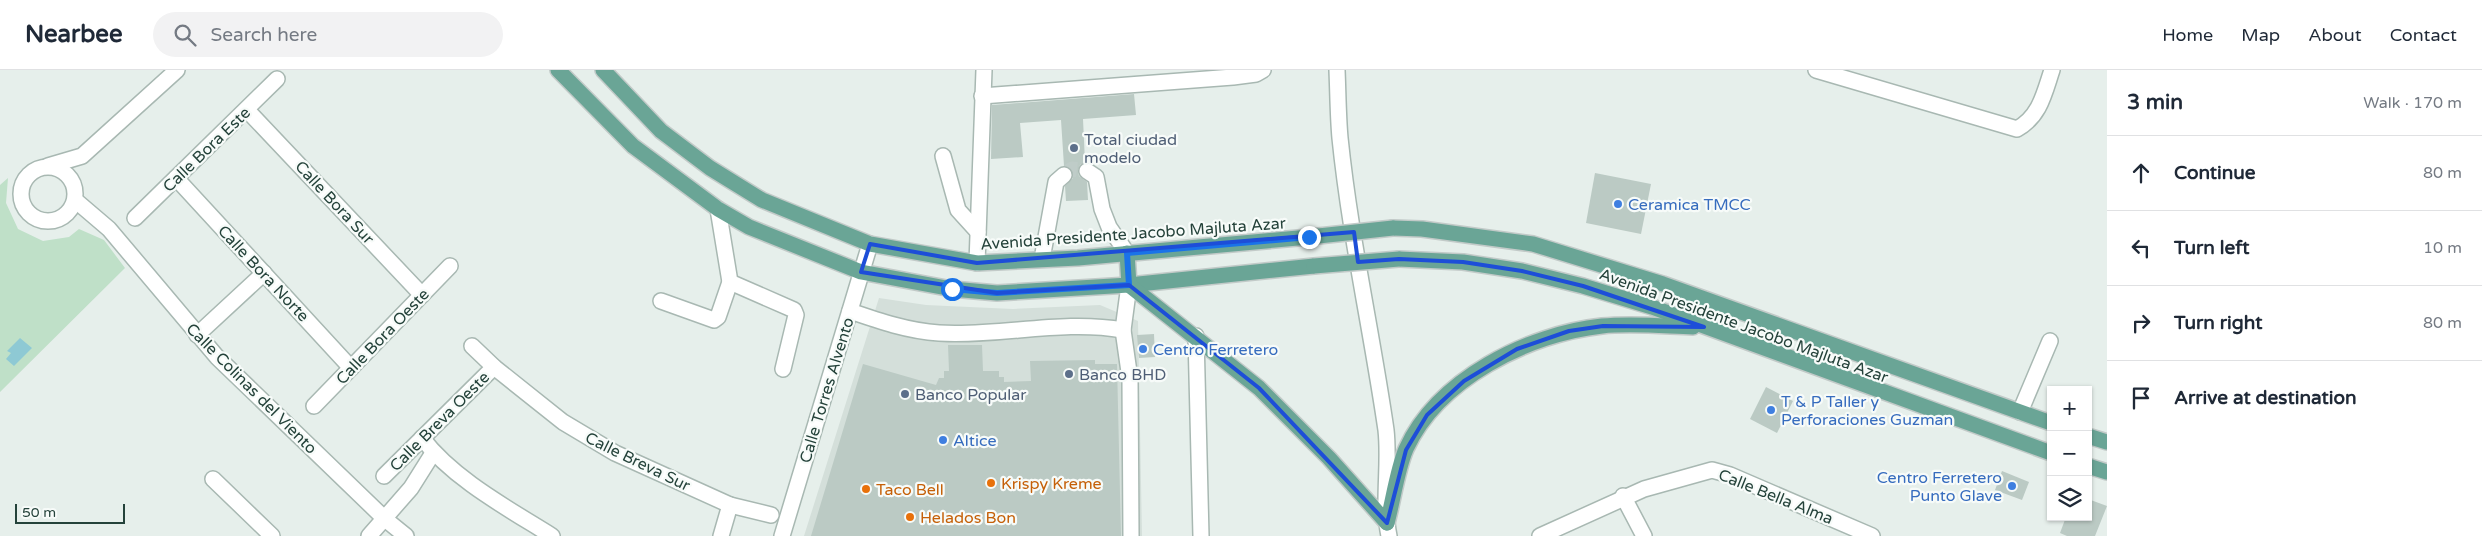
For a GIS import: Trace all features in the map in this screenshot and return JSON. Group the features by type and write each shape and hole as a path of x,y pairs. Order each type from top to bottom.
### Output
{"main road":[{"name":"Avenida Presidente Jacobo Majluta Azar","path":"558,70 633,146 718,209 749,228 861,272 952,289 997,293 1129,285 1399,259 1463,262 1522,271 1584,286 1704,327 2047,452"},
{"name":"Avenida Presidente Jacobo Majluta Azar","path":"603,70 661,131 710,168 762,200 870,244 977,262 1127,253 1393,228 1422,229 1533,244 1663,284 2047,422"},
{"path":"1127,253 1129,285 1196,336 1259,388 1289,417 1388,530"},
{"path":"1388,530 1406,450 1427,415 1464,381 1517,349 1543,338 1570,331 1603,326 1704,327"},
{"path":"2092,437 2107,442"},
{"path":"2092,467 2107,472"}],"street":[{"path":"82,156 72,182 75,200 66,214 57,220 36,219 22,203 20,193 23,183 33,171 82,156 177,70"},
{"path":"977,262 984,70"},
{"path":"982,96 1233,77 1256,74 1262,70"},
{"path":"1337,70 1340,138 1362,291 1386,432 1388,530"},
{"path":"1816,70 2017,129 2030,122 2038,109 2052,70"},
{"name":"Calle Bora Este","path":"135,218 277,79"},
{"name":"Calle Bora Sur","path":"247,110 422,295"},
{"path":"943,156 958,210 978,232"},
{"path":"48,166 58,168 72,182"},
{"path":"1087,171 1096,177 1102,209 1109,226 1127,253"},
{"path":"1042,259 1056,182 1064,175"},
{"name":"Calle Bora Norte","path":"176,178 351,368"},
{"name":"Calle Colinas del Viento","path":"75,200 109,229 197,335 385,519 406,536"},
{"path":"661,301 714,320 718,317 730,282 718,209"},
{"path":"66,214 109,229"},
{"name":"Calle Torres Alvento","path":"782,536 870,244"},
{"name":"Calle Bora Oeste","path":"314,406 450,266"},
{"path":"197,335 264,273"},
{"path":"730,282 794,310 796,315 783,370"},
{"path":"1129,285 1123,330 1130,379 1131,536"},
{"path":"850,310 884,323 940,333 1081,325 1123,330"},
{"path":"1196,336 1201,536"},
{"path":"2020,412 2050,341"},
{"name":"Calle Breva Sur","path":"472,346 494,367 563,422 615,453 730,505 770,515"},
{"name":"Calle Breva Oeste","path":"384,476 494,367"},
{"path":"422,438 433,453 496,501 552,536"},
{"path":"369,536 411,488 433,453"},
{"name":"Calle Bella Alma","path":"1540,536 1623,496 1712,470 1730,475 1872,536"},
{"path":"213,479 272,536"},
{"path":"1623,496 1644,536"},
{"path":"720,536 730,505"}],"highlighted area":[{"path":"1354,232 1358,262 1399,259 1463,262 1522,271 1583,286 1704,327 1603,326 1569,331 1517,349 1464,381 1427,415 1406,450 1387,523 1259,388 1129,285 997,293 861,272 870,244 977,263"}],"shaded area":[{"path":"879,298 926,305 1013,309 1100,305 1138,321 1142,536 804,536"}],"green space":[{"path":"8,178 6,203 18,229 43,241 69,237 79,229 104,240 125,268 0,392 0,185"}],"water":[{"path":"20,338 32,348 14,366 6,359 11,353 7,351"}],"building":[{"path":"1134,94 1136,115 1083,119 1085,162 1080,165 1078,171 1079,176 1087,182 1088,200 1066,201 1065,186 1073,178 1073,174 1071,168 1064,166 1061,120 1020,123 1023,157 991,159 992,105"},
{"name":"Ceramica TMCC","path":"1595,173 1651,184 1641,234 1586,223"},
{"path":"1154,334 1155,357 1139,358 1137,335"},
{"path":"948,345 982,345 983,371 999,371 999,377 1004,377 1004,382 1031,381 1030,361 1095,360 1095,364 1117,364 1121,536 811,536 863,364 936,385 939,378 944,378 944,371 949,371"},
{"name":"T & P Taller y Perforaciones Guzman","path":"1766,387 1793,401 1777,433 1750,419"},
{"name":"Centro Ferretero Punto Glave","path":"2002,471 2029,482 2022,500 1995,490"},
{"path":"2092,500 2107,506 2095,536 2067,536 2060,533 2064,521 2092,521"}],"tunnel":[{"path":"1064,175 1072,169 1087,171"}],"place":[{"name":"Total ciudad modelo","path":"1074,148"},
{"name":"Ceramica TMCC","path":"1618,204"},
{"name":"Centro Ferretero","path":"1143,349"},
{"name":"Banco BHD","path":"1069,374"},
{"name":"Banco Popular","path":"905,394"},
{"name":"T & P Taller y Perforaciones Guzman","path":"1771,410"},
{"name":"Altice","path":"943,440"},
{"name":"Krispy Kreme","path":"991,483"},
{"name":"Centro Ferretero Punto Glave","path":"2012,486"},
{"name":"Taco Bell","path":"866,489"},
{"name":"Helados Bon","path":"910,517"}],"route":[{"path":"952,289 997,293 1129,285 1127,253 1309,237"}]}
